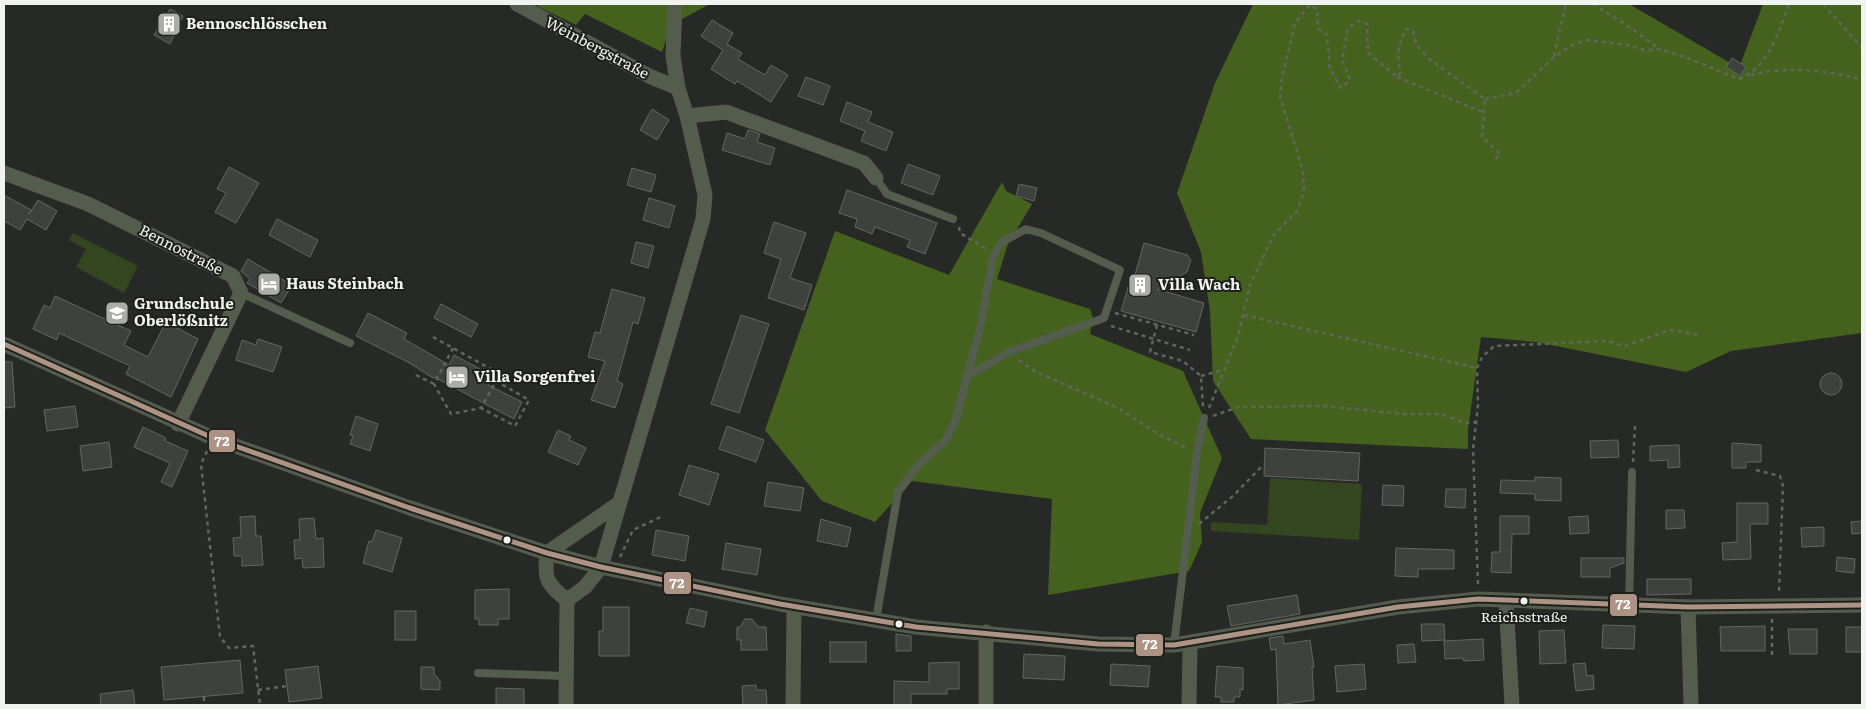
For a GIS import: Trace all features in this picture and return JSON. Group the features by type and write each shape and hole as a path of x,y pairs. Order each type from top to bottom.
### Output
{"street":[{"name":"Weinbergstraße","path":"517,4 641,72 678,88"},
{"path":"566,600 607,568 618,504 703,219 705,195 687,116 678,88 673,56 675,4"},
{"path":"687,116 726,112 864,163 876,178"},
{"name":"Bennostraße","path":"4,173 88,204 149,232 234,276 241,293"},
{"path":"178,424 241,293"},
{"path":"4,344 212,438 410,508 546,553 607,568 794,607 916,626 1098,644 1174,645 1398,608 1478,599 1688,608 1862,606"},
{"path":"546,553 618,504"},
{"path":"546,553 544,574 553,590 566,600"},
{"path":"566,600 566,705"},
{"path":"1506,601 1512,705"},
{"path":"793,705 794,607"},
{"path":"1688,608 1691,705"},
{"path":"986,632 986,705"},
{"path":"1189,705 1190,643"}],"lane":[{"path":"876,178 887,194 953,219"},
{"path":"876,620 898,492 918,465 946,440 956,419 969,376 993,257 1002,242 1026,229 1041,233 1120,270 1104,318 1009,352 969,376"},
{"path":"241,293 350,344"},
{"path":"1174,645 1197,453 1204,418"},
{"path":"1629,606 1632,472"},
{"path":"478,673 566,676"}],"path":[{"path":"1554,57 1566,4"},
{"path":"1593,4 1625,24 1659,49 1685,57 1739,80 1764,72 1808,70 1856,78 1862,77"},
{"path":"1750,75 1770,50 1789,4"},
{"path":"1823,4 1862,48"},
{"path":"1204,418 1226,369 1244,316 1250,285 1273,236 1297,211 1304,192 1303,171 1280,96 1282,78 1295,23 1310,5 1317,9 1318,28 1327,35 1330,69 1341,88 1350,80 1342,60 1348,28 1358,21 1367,24 1368,54 1397,77 1484,112"},
{"path":"1397,77 1401,72 1397,59 1400,41 1406,30 1413,31 1416,44 1428,58 1485,99 1516,93 1554,57 1570,46 1587,40 1628,45 1644,50 1659,49"},
{"path":"1485,99 1482,137 1500,154 1494,160"},
{"path":"953,219 958,224 960,233 983,245 993,257"},
{"path":"1112,294 1120,297 1115,313 1194,335"},
{"path":"1244,316 1477,368"},
{"path":"1104,318 1108,325 1190,350"},
{"path":"1157,325 1150,352 1183,361 1201,376 1204,418"},
{"path":"1478,599 1473,450 1478,405 1477,368 1482,357 1494,346 1606,341 1625,346 1670,330 1700,335"},
{"path":"433,337 500,374 481,408"},
{"path":"434,384 453,348"},
{"path":"1009,352 1034,371 1118,408 1158,434 1197,453"},
{"path":"1201,376 1226,369"},
{"path":"416,375 434,384 451,414 481,408 515,426 529,400 496,382"},
{"path":"1204,418 1238,407 1322,406 1405,414 1442,414 1465,423 1476,422"},
{"path":"1632,472 1635,426"},
{"path":"212,438 201,464 220,637 229,648 253,646 260,705"},
{"path":"1187,535 1233,496 1264,464"},
{"path":"1756,470 1780,476 1783,486 1779,607"},
{"path":"607,568 633,530 663,516"},
{"path":"1764,620 1772,620 1772,658"},
{"path":"258,690 287,686"},
{"path":"204,697 204,705"}],"green space":[{"path":"539,4 710,4 671,25 662,52 585,14 576,25 537,6"},
{"path":"1253,4 1629,4 1739,68 1763,4 1862,4 1862,333 1731,351 1686,372 1536,342 1481,337 1468,429 1468,449 1251,439 1213,381 1210,311 1201,252 1177,193 1215,83"},
{"path":"1002,182 1006,191 1032,204 1008,244 997,279 1090,309 1093,318 1090,334 1183,371 1222,458 1200,513 1202,542 1189,571 1048,595 1052,499 912,481 875,522 822,501 765,430 835,231 949,275"},
{"path":"73,233 138,266 124,293 76,267 86,249 69,240"},
{"path":"1270,478 1362,484 1359,540 1211,531 1211,522 1267,525"}],"building":[{"name":"Bennoschlösschen","path":"170,9 183,16 170,44 154,35"},
{"path":"712,20 733,33 727,44 742,53 738,59 765,75 771,65 788,75 771,102 737,81 735,84 711,69 723,50 701,36"},
{"path":"1732,58 1746,67 1740,76 1726,67"},
{"path":"806,77 830,86 823,105 798,96"},
{"path":"847,102 872,112 868,122 893,132 886,151 861,141 865,131 840,121"},
{"path":"652,109 669,120 657,140 640,130"},
{"path":"748,130 760,134 757,142 775,148 770,165 722,150 727,133 745,139"},
{"path":"908,164 940,176 933,195 901,183"},
{"path":"229,167 259,183 236,223 215,212 226,193 217,189"},
{"path":"632,168 656,175 651,192 627,185"},
{"path":"1019,184 1037,188 1034,201 1016,196"},
{"path":"847,190 937,223 925,254 907,247 910,240 875,227 872,234 855,227 857,219 839,213"},
{"path":"4,195 31,210 29,214 38,200 57,211 46,230 27,219 20,230 4,221"},
{"path":"649,198 675,206 669,228 643,220"},
{"path":"277,219 318,240 310,257 269,235"},
{"path":"774,222 806,233 790,278 812,285 804,310 768,298 781,259 764,253"},
{"path":"636,242 654,246 648,268 631,263"},
{"name":"Villa Wach","path":"1144,243 1187,255 1191,260 1187,272 1157,289 1204,303 1196,332 1121,311 1130,281 1133,282"},
{"name":"Haus Steinbach","path":"248,259 292,285 281,303 247,283 250,279 241,271"},
{"path":"612,289 645,298 638,324 633,322 617,381 623,384 615,408 591,400 605,361 588,357 595,332 600,333"},
{"path":"55,296 131,331 124,345 148,357 166,322 198,339 171,397 126,374 130,366 59,333 57,340 33,329 44,305 50,308"},
{"path":"441,304 478,324 471,337 434,318"},
{"path":"368,313 407,333 404,339 449,365 454,355 493,376 488,385 522,402 514,419 356,336"},
{"path":"741,315 769,324 739,413 711,404"},
{"path":"258,339 282,347 273,372 236,360 242,340 256,345"},
{"path":"4,362 12,362 15,407 4,408"},
{"path":"1831,373 1839,376 1842,384 1839,392 1831,395 1823,392 1820,384 1823,376"},
{"path":"75,406 78,427 47,431 44,410"},
{"path":"356,416 378,424 370,451 350,444 353,436 350,435"},
{"path":"727,426 764,440 756,462 719,449"},
{"path":"143,427 166,438 165,441 188,451 172,487 161,482 170,463 134,447"},
{"path":"558,430 571,436 569,440 586,448 578,465 548,452"},
{"path":"1618,440 1619,457 1591,458 1590,441"},
{"path":"109,442 112,467 83,471 80,446"},
{"path":"1732,443 1761,445 1761,462 1746,462 1746,468 1732,468"},
{"path":"1679,445 1680,467 1668,468 1668,460 1650,461 1650,446"},
{"path":"1265,448 1360,453 1358,481 1264,476"},
{"path":"689,465 719,474 709,505 679,495"},
{"path":"1535,477 1561,478 1561,501 1535,500 1535,494 1500,493 1501,480 1535,481"},
{"path":"768,482 804,488 800,511 764,506"},
{"path":"1383,485 1404,486 1403,506 1382,505"},
{"path":"1446,489 1466,489 1465,508 1445,507"},
{"path":"1737,503 1768,503 1768,524 1750,524 1751,559 1723,560 1722,543 1737,542"},
{"path":"1666,510 1684,510 1685,528 1666,529"},
{"path":"255,516 256,536 261,536 263,565 242,566 242,556 234,556 233,538 241,537 240,517"},
{"path":"1500,516 1529,516 1529,534 1512,534 1511,573 1491,572 1492,552 1500,552"},
{"path":"1588,516 1589,533 1570,534 1569,517"},
{"path":"314,518 316,539 323,538 324,567 303,568 302,558 295,559 294,540 300,540 299,519"},
{"path":"821,519 851,528 847,547 817,541"},
{"path":"1862,521 1862,533 1852,534 1851,522"},
{"path":"1824,527 1824,546 1802,547 1801,528"},
{"path":"376,530 402,538 392,572 363,563 369,541 372,542"},
{"path":"656,530 689,536 685,561 652,555"},
{"path":"726,543 761,549 757,575 722,569"},
{"path":"1396,548 1454,550 1454,569 1418,569 1418,577 1395,576"},
{"path":"1837,557 1855,559 1854,573 1836,571"},
{"path":"1581,558 1624,558 1624,563 1610,568 1610,577 1581,577"},
{"path":"1647,579 1691,579 1691,594 1647,595"},
{"path":"509,589 509,619 498,619 498,625 479,625 479,619 475,619 475,590"},
{"path":"1297,595 1300,614 1231,626 1227,606"},
{"path":"603,607 629,607 629,656 599,656 599,631 603,631"},
{"path":"690,608 707,612 704,627 686,623"},
{"path":"395,611 416,611 416,640 395,640"},
{"path":"745,619 752,619 758,627 766,627 767,650 741,650 741,640 737,640 737,627 740,627"},
{"path":"1421,624 1444,624 1445,640 1422,641"},
{"path":"1603,625 1635,626 1634,649 1602,648"},
{"path":"1765,626 1765,651 1721,651 1720,627"},
{"path":"1846,627 1862,627 1862,652 1846,652"},
{"path":"1788,629 1817,629 1817,654 1790,654"},
{"path":"1564,630 1566,663 1540,664 1539,631"},
{"path":"896,634 911,636 911,651 896,651"},
{"path":"1283,636 1284,644 1310,640 1314,667 1312,667 1314,700 1278,705 1276,649 1271,650 1269,638"},
{"path":"1483,639 1484,660 1464,661 1463,658 1445,659 1444,641"},
{"path":"830,642 866,642 866,662 830,662"},
{"path":"1414,644 1416,662 1398,663 1397,645"},
{"path":"1024,654 1065,656 1064,680 1023,678"},
{"path":"240,660 243,693 164,700 161,667"},
{"path":"959,662 959,689 947,689 947,694 911,694 911,705 894,705 894,681 929,682 929,663"},
{"path":"1585,663 1587,676 1593,675 1594,689 1576,691 1573,664"},
{"path":"1111,664 1150,666 1148,687 1110,685"},
{"path":"1364,664 1366,689 1337,692 1335,666"},
{"path":"318,666 322,698 289,702 285,670"},
{"path":"1217,666 1243,668 1243,690 1240,689 1240,697 1234,697 1234,702 1221,702 1221,697 1215,697"},
{"path":"421,667 434,667 434,674 440,681 440,690 421,689"},
{"path":"756,685 756,690 766,690 767,705 743,705 742,686"},
{"path":"496,688 524,689 524,705 496,705"},
{"path":"133,690 135,705 101,705 100,694"}],"transit line":[{"name":"72","path":"4,344 213,438 410,508 547,553 601,567 780,604 916,627 1098,644 1174,645 1398,607 1478,599 1688,607 1862,605"}],"place":[{"name":"Bennoschlösschen","path":"169,24"},
{"name":"Haus Steinbach","path":"269,284"},
{"name":"Villa Wach","path":"1140,285"},
{"name":"Grundschule Oberlößnitz","path":"117,313"},
{"name":"Villa Sorgenfrei","path":"457,377"},
{"name":"Reichsstraße","path":"1524,601"}]}
